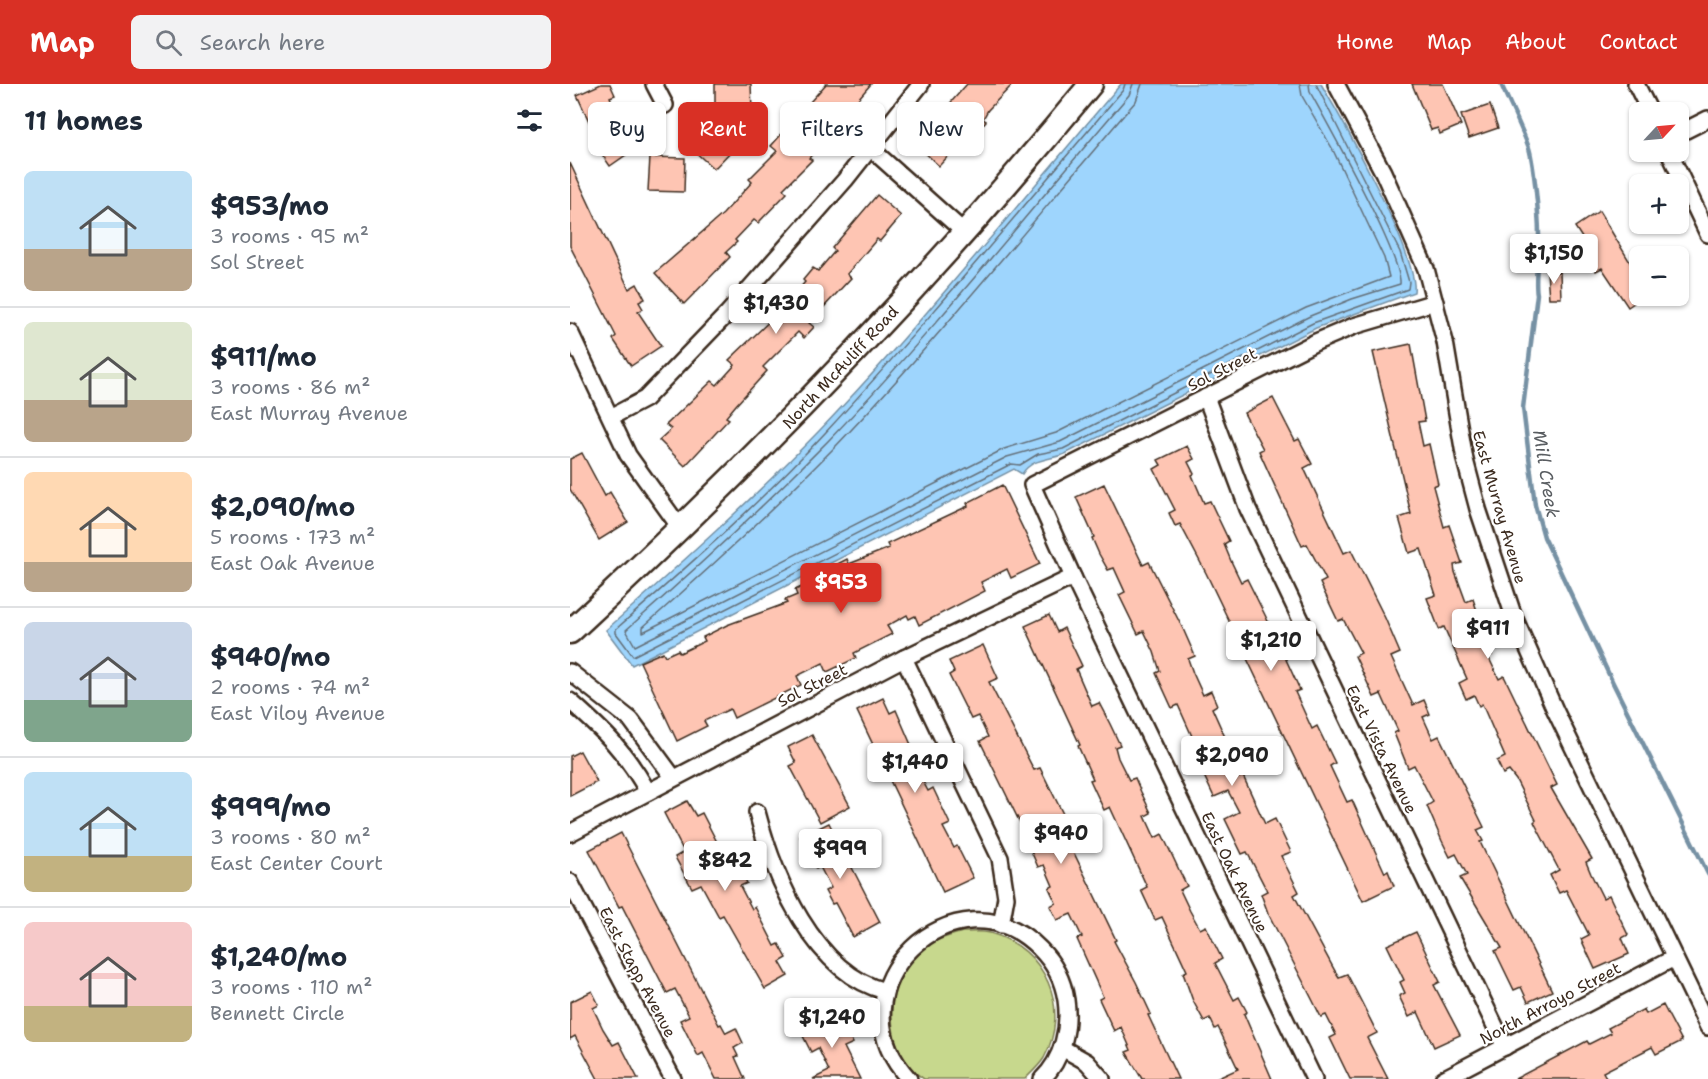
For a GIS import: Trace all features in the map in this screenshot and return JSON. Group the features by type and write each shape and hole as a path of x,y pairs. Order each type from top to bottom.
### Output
{"street":[{"path":"654,84 663,102"},
{"path":"885,128 921,84"},
{"name":"North McAuliff Road","path":"570,632 681,529 805,405 963,231 1091,84"},
{"name":"East Murray Avenue","path":"1336,84 1363,131 1409,226 1435,302 1445,342 1466,460 1484,529 1514,617 1542,683 1708,1027"},
{"path":"1636,84 1645,102"},
{"path":"1689,128 1708,119"},
{"path":"611,417 645,399 661,383 794,238 845,180 862,156"},
{"path":"879,156 963,231"},
{"path":"1673,162 1708,234"},
{"name":"Sol Street","path":"1032,485 1286,356 1354,326 1435,302"},
{"path":"570,332 628,455 681,529"},
{"name":"East Vista Avenue","path":"1206,397 1248,509 1505,1047"},
{"name":"East Oak Avenue","path":"1032,485 1073,577 1314,1079"},
{"name":"Sol Street","path":"570,833 673,777 904,658 1073,577"},
{"path":"904,658 1000,858 1006,897 1001,925"},
{"path":"570,672 631,720 673,777"},
{"path":"570,701 606,733 630,759 648,792"},
{"path":"757,812 770,856 807,929 820,948 838,968 854,980 885,991"},
{"name":"East Stapp Avenue","path":"570,882 673,1079"},
{"path":"909,1079 899,1068 886,1044 882,1017 885,991 897,963 917,940 944,926 974,921 1001,925 1030,939 1051,960 1064,987 1069,1016 1062,1048 1049,1072 1042,1079"},
{"name":"North Arroyo Street","path":"1443,1079 1674,958"},
{"path":"1062,1048 1087,1062 1102,1079"}],"green space":[{"path":"962,932 987,932 1010,941 1026,952 1039,966 1048,982 1054,1000 1055,1019 1052,1039 1044,1058 1025,1079 924,1079 910,1067 901,1053 892,1018 893,1000 906,967 927,945"}],"water":[{"path":"1121,84 1321,84 1361,156 1392,220 1405,250 1412,274 1414,292 1316,328 1065,454 1036,462 1022,474 1014,469 632,665 606,630 741,508 819,431 935,303"}],"building":[{"path":"601,84 610,84 615,95 610,97 612,102 588,102 588,119 577,95"},
{"path":"715,84 751,84 752,102 715,102"},
{"path":"826,84 871,84 855,102 810,102"},
{"path":"967,84 1013,84 984,117 984,102 951,102"},
{"path":"1412,84 1443,84 1461,125 1440,134 1438,128 1431,130"},
{"path":"1490,105 1498,128 1469,138 1461,115"},
{"path":"780,136 780,156 811,156 809,158 812,160 783,189 787,193 758,223 754,220 735,240 737,242 726,252 730,257 684,304 655,273 723,214 752,182 749,179 777,151 771,146"},
{"path":"603,156 624,156 610,166"},
{"path":"700,156 726,156 714,169"},
{"path":"928,156 948,156 939,166"},
{"path":"650,157 685,158 684,192 648,191"},
{"path":"570,163 629,289 637,284 645,299 639,302 643,309 638,312 661,346 631,366 613,339 616,336 570,246"},
{"path":"877,195 901,216 880,241 877,239 847,274 851,278 809,323 814,327 804,338 798,332 763,367 767,371 726,417 729,419 685,466 659,440 671,429 666,425 712,381 717,385 735,365 729,360 779,312 805,282 803,280 813,268 818,271 835,251 832,248"},
{"path":"1599,211 1629,260 1628,307 1602,268 1596,271 1589,260 1580,265 1572,253 1586,244 1575,227"},
{"path":"1547,272 1560,272 1561,298 1549,298"},
{"path":"1411,344 1425,421 1418,422 1423,446 1429,444 1438,484 1433,486 1444,527 1449,525 1462,563 1454,565 1466,602 1473,599 1492,655 1488,656 1499,679 1504,676 1557,785 1551,788 1592,859 1586,862 1603,898 1609,895 1628,935 1622,938 1629,954 1595,969 1581,939 1589,935 1566,890 1559,893 1550,875 1559,870 1534,822 1536,820 1516,780 1509,771 1503,774 1497,761 1505,757 1482,704 1479,706 1474,695 1466,699 1459,683 1467,679 1444,627 1439,629 1427,598 1436,595 1421,549 1409,553 1399,518 1411,514 1373,352"},
{"path":"1273,398 1295,441 1299,439 1312,464 1304,468 1344,553 1351,550 1385,618 1400,653 1391,657 1413,705 1424,700 1430,714 1423,717 1433,739 1439,736 1484,827 1477,830 1483,841 1480,842 1552,991 1528,1002 1521,987 1514,990 1495,951 1502,948 1460,878 1467,875 1456,854 1450,857 1442,841 1427,806 1433,802 1414,765 1408,768 1394,733 1398,731 1381,694 1374,697 1355,656 1361,653 1343,619 1338,621 1320,583 1326,580 1307,544 1302,546 1259,451 1263,449 1244,413"},
{"path":"1187,446 1194,459 1188,462 1194,474 1192,475 1204,503 1210,501 1229,541 1224,544 1231,561 1241,582 1247,579 1272,630 1267,633 1277,655 1283,653 1300,690 1295,692 1312,729 1317,726 1335,763 1330,766 1347,802 1352,800 1385,873 1388,871 1394,886 1363,901 1206,573 1180,524 1175,526 1169,513 1175,510 1154,469 1161,465 1158,460"},
{"path":"582,453 605,496 610,492 628,522 599,540 570,489 570,459"},
{"path":"1104,484 1143,565 1149,562 1184,631 1195,656 1188,659 1193,673 1203,695 1211,691 1217,705 1212,708 1229,746 1226,748 1239,777 1243,776 1265,824 1275,819 1291,852 1281,856 1299,892 1294,895 1335,971 1339,977 1347,974 1362,1003 1377,1033 1367,1038 1388,1079 1350,1079 1330,1038 1336,1035 1326,1015 1321,1017 1268,913 1261,894 1267,891 1247,852 1242,854 1225,819 1239,812 1228,791 1214,797 1190,746 1195,743 1178,705 1172,708 1156,673 1160,671 1154,652 1144,631 1138,634 1119,595 1125,592 1114,568 1108,570 1099,554 1076,497"},
{"path":"1002,485 1040,564 1011,578 1007,569 981,582 985,591 919,625 915,616 909,619 907,615 887,626 892,634 854,653 856,658 827,672 823,663 797,676 801,685 734,718 730,709 704,721 707,726 677,741 640,662 663,652 665,656 678,650 680,653 705,641 703,637 727,625 787,603 785,600 797,595 795,590 827,576 824,571 847,559 849,564 889,548 887,544 968,506 967,503"},
{"path":"1049,615 1057,632 1064,628 1082,666 1076,669 1092,706 1099,703 1110,724 1120,745 1115,747 1118,758 1129,780 1135,778 1151,813 1145,816 1155,838 1162,834 1187,886 1180,890 1200,929 1206,926 1222,959 1215,963 1234,1000 1239,997 1247,1012 1244,1014 1272,1079 1216,1079 1238,1069 1218,1027 1215,1029 1210,1018 1204,1021 1193,1001 1183,973 1187,971 1162,917 1155,920 1141,890 1147,887 1110,807 1104,810 1090,780 1093,779 1078,746 1080,745 1025,626"},
{"path":"983,645 998,678 989,682 1034,770 1040,768 1069,826 1060,831 1070,852 1073,851 1116,940 1114,941 1136,982 1151,1014 1148,1015 1178,1079 1142,1079 1126,1052 1131,1050 1121,1027 1114,1031 1099,999 1103,997 1077,939 1082,937 1071,914 1057,920 1050,906 1056,903 1049,888 1053,886 1044,865 1038,867 1031,851 1040,847 1029,826 1023,829 980,741 988,737 978,716 971,719 949,675 954,672 949,661"},
{"path":"883,698 890,713 896,710 921,768 917,770 928,791 933,788 950,824 943,827 954,848 957,846 973,878 943,892 857,711"},
{"path":"812,735 850,806 820,822 790,766 796,763 788,747"},
{"path":"580,751 597,782 570,796 570,756"},
{"path":"687,801 696,816 702,813 733,873 740,869 747,883 740,886 752,909 755,907 775,946 779,944 787,958 780,962 788,976 765,989 723,915 719,917 701,884 692,888 675,857 684,852 664,813"},
{"path":"829,823 880,922 853,937 835,903 832,904 825,891 831,888 820,867 816,869 800,837"},
{"path":"621,833 719,1025 721,1024 726,1033 736,1028 743,1043 734,1048 738,1056 735,1057 745,1079 716,1079 703,1053 698,1056 680,1020 689,1016 675,989 667,993 622,906 619,907 589,850"},
{"path":"1416,932 1440,982 1434,985 1460,1035 1434,1047 1418,1012 1409,1017 1399,996 1405,993 1400,982 1404,980 1387,945"},
{"path":"592,991 599,1005 593,1008 603,1029 613,1045 619,1042 638,1079 598,1079 575,1036 570,1039 570,1002"},
{"path":"1663,1005 1682,1041 1656,1054 1652,1047 1603,1072 1607,1079 1515,1079 1587,1041 1589,1044 1611,1033 1608,1028 1644,1009 1646,1014"},
{"path":"832,1016 840,1031 846,1028 853,1043 844,1047 860,1079 813,1079 829,1071 818,1048 811,1052 801,1032"}],"waterway":[{"name":"Mill Creek","path":"1501,84 1529,148 1538,216 1537,294 1523,408 1535,505 1544,537 1613,683 1708,874"}]}
